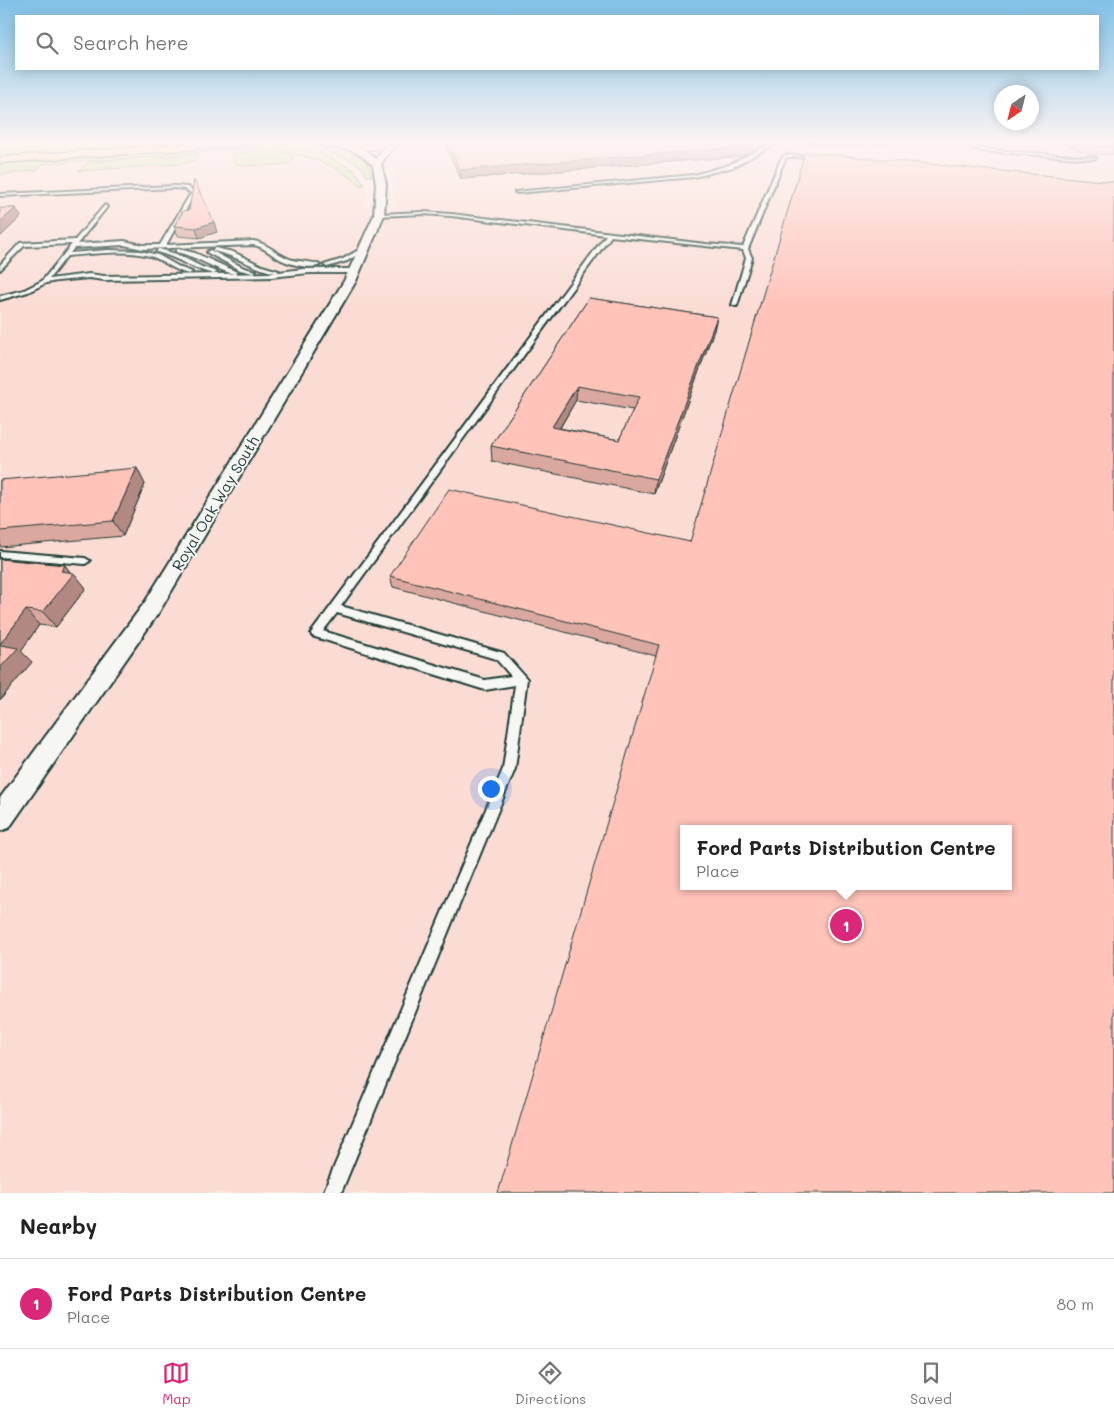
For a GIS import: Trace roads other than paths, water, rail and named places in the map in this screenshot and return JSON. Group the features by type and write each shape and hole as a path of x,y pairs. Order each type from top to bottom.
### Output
{"street":[{"name":"Royal Oak Way South","path":"0,819 152,607 359,262 379,215 380,198"}],"lane":[{"path":"160,248 191,198"},
{"path":"735,305 749,258 745,249 767,198"},
{"path":"44,282 104,206"},
{"path":"379,215 451,214 745,249"},
{"path":"521,679 485,685 316,633 610,234"},
{"path":"0,268 22,244 124,243 160,248 254,243 269,247 276,255 298,264 327,265 359,262"},
{"path":"160,248 169,251 189,252 225,270 237,272"},
{"path":"150,251 160,248 182,253 212,269 226,272"},
{"path":"179,250 201,252 232,269 247,272"},
{"path":"189,250 209,252 245,270 257,272"},
{"path":"199,250 219,252 256,270 268,272"},
{"path":"65,255 129,251 170,252 201,269 216,272"},
{"path":"129,251 152,255 184,272 278,271"},
{"path":"138,251 159,252 194,270 205,272"},
{"path":"169,251 229,252 266,270 309,271"},
{"path":"327,265 346,260 359,262"},
{"path":"0,298 26,291 44,282 89,276 104,278 271,275 309,271 359,262"},
{"path":"0,554 85,561"},
{"path":"332,1193 509,769 521,679 500,656 334,608"}],"place":[{"name":"Ford Parts Distribution Centre","path":"846,925"}]}
